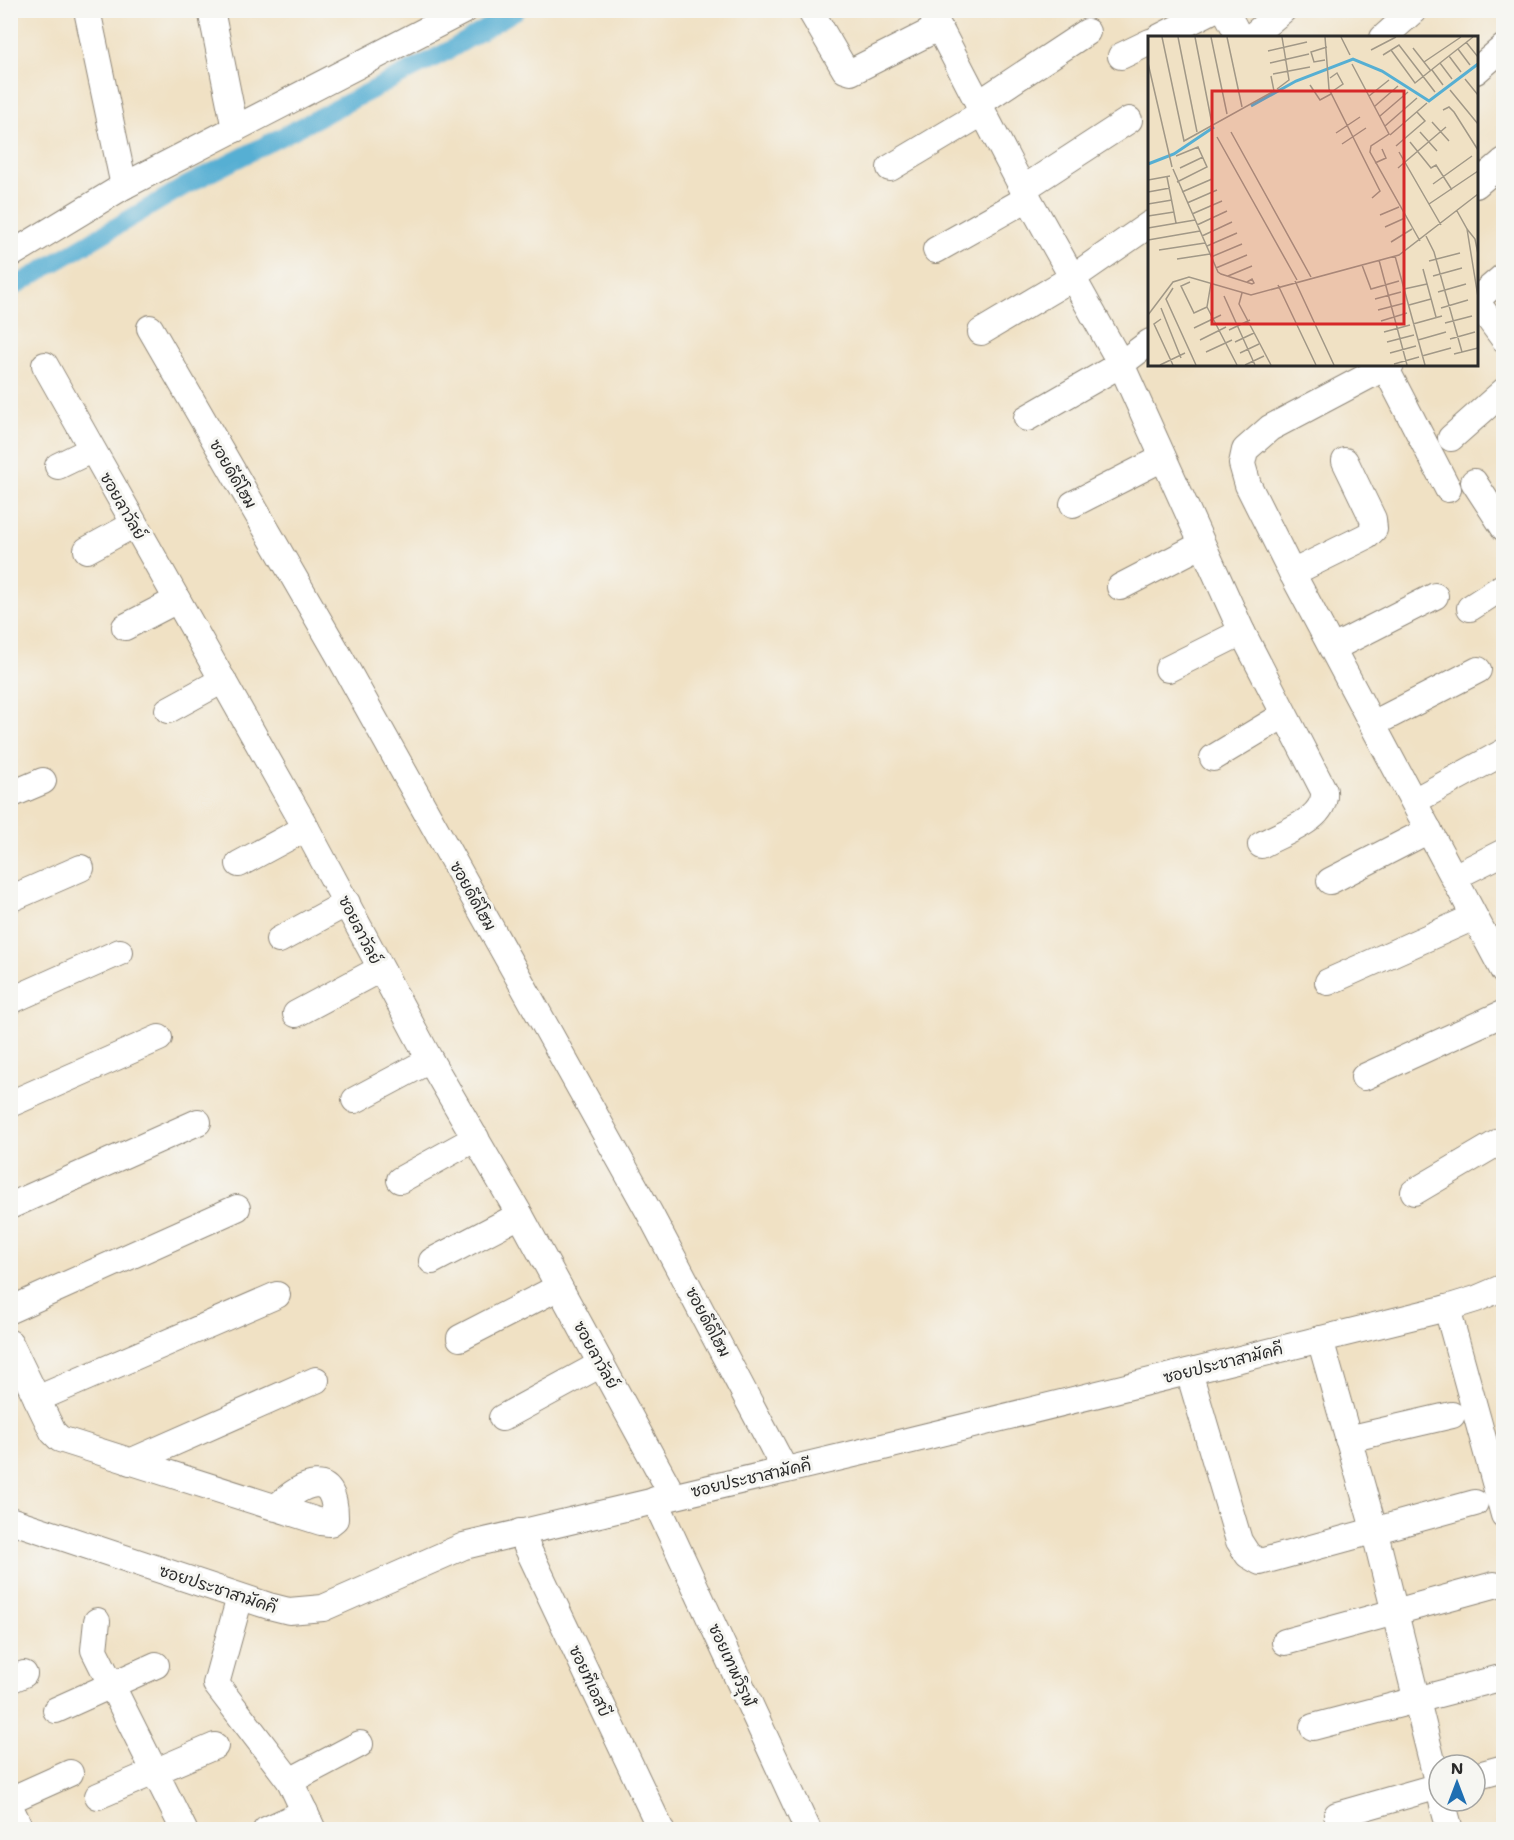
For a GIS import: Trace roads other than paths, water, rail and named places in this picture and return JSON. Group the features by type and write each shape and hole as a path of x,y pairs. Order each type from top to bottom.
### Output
{"street":[{"path":"87,10 124,186"},
{"path":"211,10 235,129"},
{"path":"10,255 124,186 465,10"},
{"path":"810,10 845,70 850,72 936,17 980,109 1025,194 1121,364 1242,632 1324,791 1325,802 1318,813 1261,845"},
{"path":"1162,36 1213,10"},
{"path":"1225,10 1239,36"},
{"path":"1252,36 1283,10"},
{"path":"1385,36 1414,10"},
{"path":"890,168 980,109 1087,32"},
{"path":"1121,56 1148,42"},
{"path":"1478,69 1503,47"},
{"path":"936,250 1025,194 1129,120"},
{"path":"1478,183 1503,161"},
{"path":"981,332 1072,278 1148,225"},
{"path":"1478,299 1503,276"},
{"path":"1478,304 1503,339"},
{"name":"ซอยดีดีโฮม","path":"150,328 337,652 644,1202 786,1470"},
{"path":"1027,418 1121,364 1148,343"},
{"name":"ซอยลาวัลย์","path":"45,365 132,525 306,828 430,1060 520,1215 601,1364 664,1498"},
{"path":"1448,489 1388,367 1270,428 1245,450 1242,464 1248,484 1292,573 1474,917 1500,959"},
{"path":"1451,438 1503,391"},
{"path":"58,466 91,450"},
{"path":"1073,504 1163,458"},
{"path":"1292,573 1367,536 1374,529 1373,519 1346,461"},
{"path":"1474,482 1503,528"},
{"path":"87,550 132,525"},
{"path":"1120,587 1201,545"},
{"path":"1470,608 1503,586"},
{"path":"1333,648 1435,596"},
{"path":"126,627 177,600"},
{"path":"1168,669 1242,632"},
{"path":"1373,724 1478,670"},
{"path":"168,710 223,680"},
{"path":"1213,758 1284,716"},
{"path":"1414,801 1503,753"},
{"path":"10,795 43,781"},
{"path":"239,864 306,828"},
{"path":"1330,881 1429,830"},
{"path":"1454,877 1503,852"},
{"path":"10,899 81,868"},
{"path":"279,940 347,903"},
{"path":"1328,982 1474,917"},
{"path":"10,1000 120,952"},
{"path":"296,1014 380,969"},
{"path":"1364,1077 1503,1013"},
{"path":"10,1104 159,1038"},
{"path":"355,1100 430,1060"},
{"path":"10,1206 198,1122"},
{"path":"400,1180 476,1138"},
{"path":"1414,1192 1503,1139"},
{"path":"10,1310 237,1209"},
{"path":"432,1261 520,1215"},
{"path":"460,1338 559,1287"},
{"name":"ซอยประชาสามัคคี","path":"10,1520 240,1597 289,1611 323,1608 464,1546 786,1470 1447,1308 1503,1287"},
{"path":"37,1399 277,1295"},
{"path":"1447,1308 1493,1438 1503,1515"},
{"path":"1320,1339 1374,1529 1430,1753"},
{"path":"10,1343 18,1377 37,1399 52,1432 60,1439 276,1508"},
{"path":"502,1418 601,1364"},
{"path":"1189,1372 1239,1541 1248,1556 1260,1562 1475,1503"},
{"path":"130,1462 316,1380"},
{"path":"1348,1439 1452,1415"},
{"name":"ซอยเทพวิรุฬ","path":"664,1498 808,1830"},
{"name":"ซอยทีเอสบี","path":"520,1532 661,1830"},
{"path":"1285,1642 1394,1610 1494,1585"},
{"path":"240,1597 216,1684 290,1781 309,1821 266,1830"},
{"path":"97,1621 94,1650 184,1830"},
{"path":"56,1710 156,1665"},
{"path":"1313,1727 1503,1677"},
{"path":"290,1781 360,1744"},
{"path":"98,1796 215,1746"},
{"path":"1487,1773 1503,1768"},
{"path":"10,1800 70,1773"},
{"path":"1337,1815 1427,1790"},
{"path":"10,1807 21,1830"},
{"path":"1445,1813 1450,1830"}],"waterway":[{"path":"10,289 185,186 448,51 517,10"}]}
